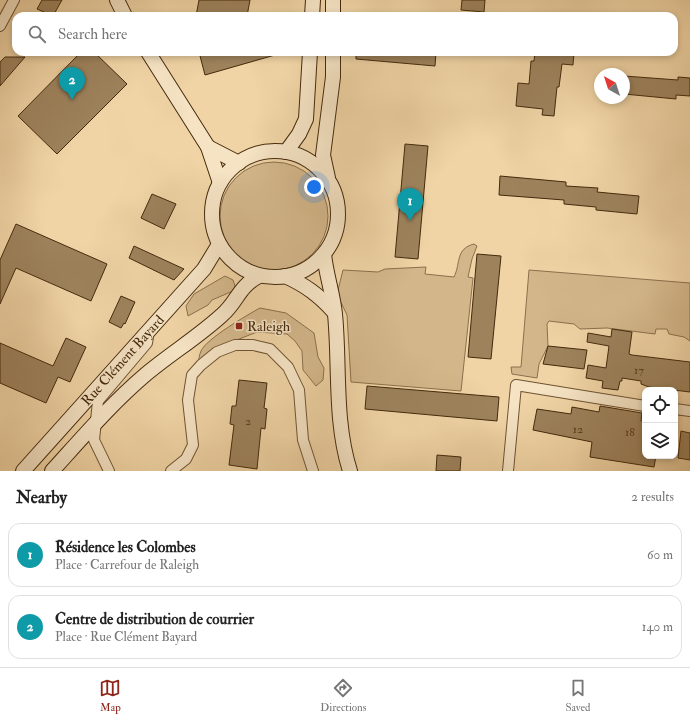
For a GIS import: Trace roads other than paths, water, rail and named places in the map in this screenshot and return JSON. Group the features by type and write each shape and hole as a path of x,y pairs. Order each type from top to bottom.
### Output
{"main road":[{"path":"117,0 123,12"},
{"path":"312,12 313,0"},
{"path":"333,0 333,12"},
{"path":"151,56 208,146 220,183"},
{"path":"286,152 299,134 306,118 310,56"},
{"path":"328,180 317,167 303,158 286,152 270,151 253,155 239,163 225,175 213,201 212,220 218,246 244,269 259,276 285,276 306,268 324,254 332,240 337,224 337,207 322,155 333,77 333,56"},
{"path":"208,146 239,163"},
{"name":"Rue Clément Bayard","path":"23,471 204,269 218,246"},
{"path":"324,254 326,275 335,312 342,443 350,471"},
{"name":"Rue Clément Bayard","path":"52,471 95,423 146,375 224,314 247,282 259,276"},
{"path":"285,276 306,285 321,297 335,312"}],"street":[{"path":"0,26 14,0"},
{"path":"109,471 94,440 98,401 147,343 150,330"},
{"path":"171,471 186,459 193,445 188,400 192,375 201,364 217,352 235,345 247,345 270,349 288,367 299,390 303,440 313,471"},
{"path":"508,471 516,385 642,406"},
{"path":"678,409 690,411"}],"place":[{"name":"Centre de distribution de courrier","path":"72,100"},
{"name":"Résidence les Colombes","path":"410,221"},
{"name":"Raleigh","path":"239,326"}]}
